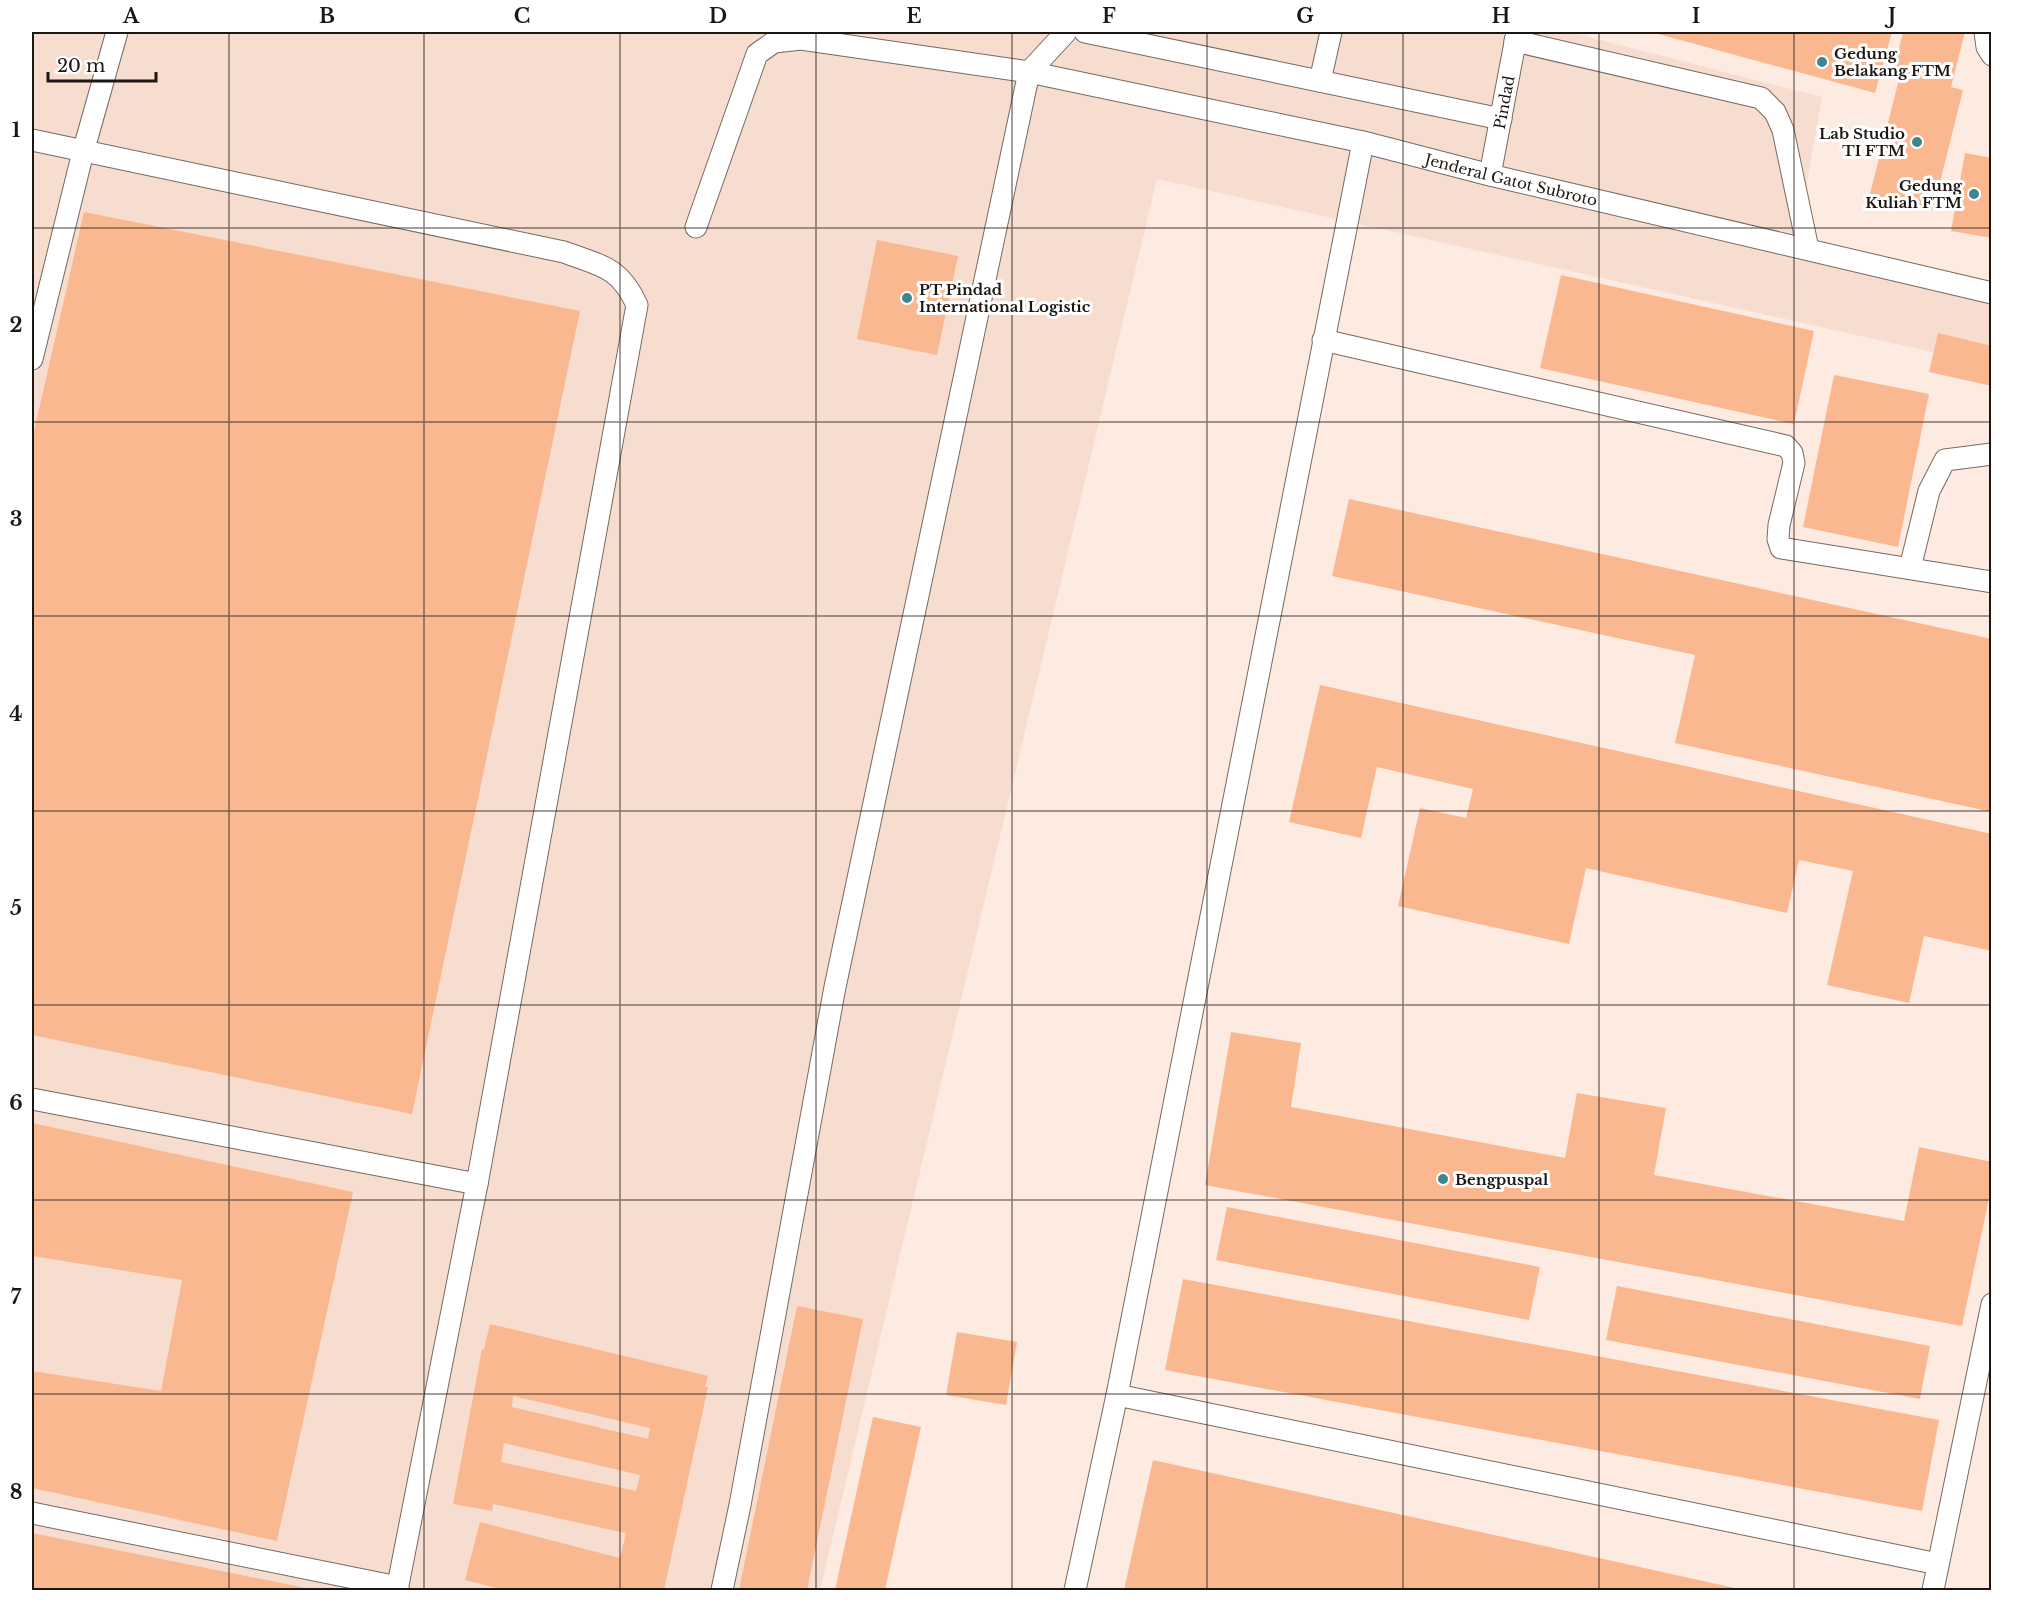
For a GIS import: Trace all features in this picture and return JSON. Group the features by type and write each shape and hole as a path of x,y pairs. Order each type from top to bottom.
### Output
{"lane":[{"path":"32,359 83,152 117,32"},
{"path":"722,1590 740,1505 835,987 1029,72 1066,32"},
{"path":"1085,32 1501,119"},
{"path":"1320,81 1331,32"},
{"path":"1985,32 1987,47 1992,55"},
{"path":"1516,36 1761,98 1775,112 1783,130 1808,249"},
{"name":"Pindad","path":"1490,175 1516,36"},
{"name":"Jenderal Gatot Subroto","path":"696,227 757,54 774,42 801,39 1029,72 1363,142 1490,175 1992,293"},
{"path":"32,140 564,252 613,270 629,288 637,305 477,1184 398,1589 32,1514"},
{"path":"1075,1590 1117,1395 1363,142"},
{"path":"1323,340 1786,446 1792,453 1794,463 1779,525 1778,539 1781,548 1992,582"},
{"path":"1910,568 1929,491 1945,460 1992,454"},
{"path":"32,1099 477,1184"},
{"path":"1933,1590 1992,1304"},
{"path":"1117,1395 1938,1564"}],"shaded area":[{"path":"32,32 1569,32 1822,97 1796,244 1991,286 1991,365 1157,179 820,1590 32,1590"}],"building":[{"name":"Gedung Belakang FTM","path":"1651,32 1892,32 1875,93"},
{"name":"Lab Studio TI FTM","path":"1903,32 1965,32 1951,87 1963,90 1933,210 1870,194 1900,75 1893,73"},
{"name":"Gedung Kuliah FTM","path":"1965,153 1992,158 1992,238 1951,231"},
{"path":"84,212 580,311 412,1114 32,1035 32,440"},
{"name":"PT Pindad International Logistic","path":"877,240 958,256 937,355 857,339"},
{"path":"1561,275 1814,331 1794,424 1540,368"},
{"path":"1938,333 1992,346 1992,386 1929,372"},
{"path":"1834,375 1929,394 1898,547 1803,527"},
{"path":"1349,499 1992,639 1992,812 1675,743 1695,655 1332,576"},
{"path":"1320,685 1992,834 1992,951 1924,936 1909,1003 1827,985 1853,871 1799,860 1787,913 1586,868 1569,944 1398,906 1420,808 1466,818 1473,789 1377,767 1361,838 1289,822"},
{"name":"Bengpuspal","path":"1231,1032 1301,1043 1291,1107 1565,1158 1577,1093 1666,1108 1654,1175 1904,1221 1919,1147 1992,1162 1992,1184 1962,1326 1205,1185"},
{"path":"32,1123 353,1192 277,1541 32,1488 32,1371 161,1391 182,1280 32,1256"},
{"path":"1227,1207 1540,1267 1529,1320 1216,1260"},
{"path":"1183,1279 1939,1420 1922,1511 1165,1370"},
{"path":"1617,1286 1930,1346 1920,1399 1606,1340"},
{"path":"797,1306 863,1319 807,1590 739,1590"},
{"path":"490,1324 708,1376 705,1387 708,1387 664,1590 504,1590 465,1580 480,1522 620,1558 626,1533 493,1504 492,1511 453,1504 482,1349 484,1349","holes":["513,1396 650,1428 648,1439 512,1407","504,1443 640,1475 636,1491 501,1462"]},
{"path":"957,1332 1017,1342 1006,1405 946,1395"},
{"path":"873,1417 921,1427 885,1590 835,1590"},
{"path":"1153,1460 1744,1590 1124,1590"},
{"path":"32,1533 311,1589 32,1590"}],"place":[{"name":"Gedung Belakang FTM","path":"1822,62"},
{"name":"Lab Studio TI FTM","path":"1917,142"},
{"name":"Gedung Kuliah FTM","path":"1974,194"},
{"name":"PT Pindad International Logistic","path":"907,298"},
{"name":"Bengpuspal","path":"1443,1179"}]}
